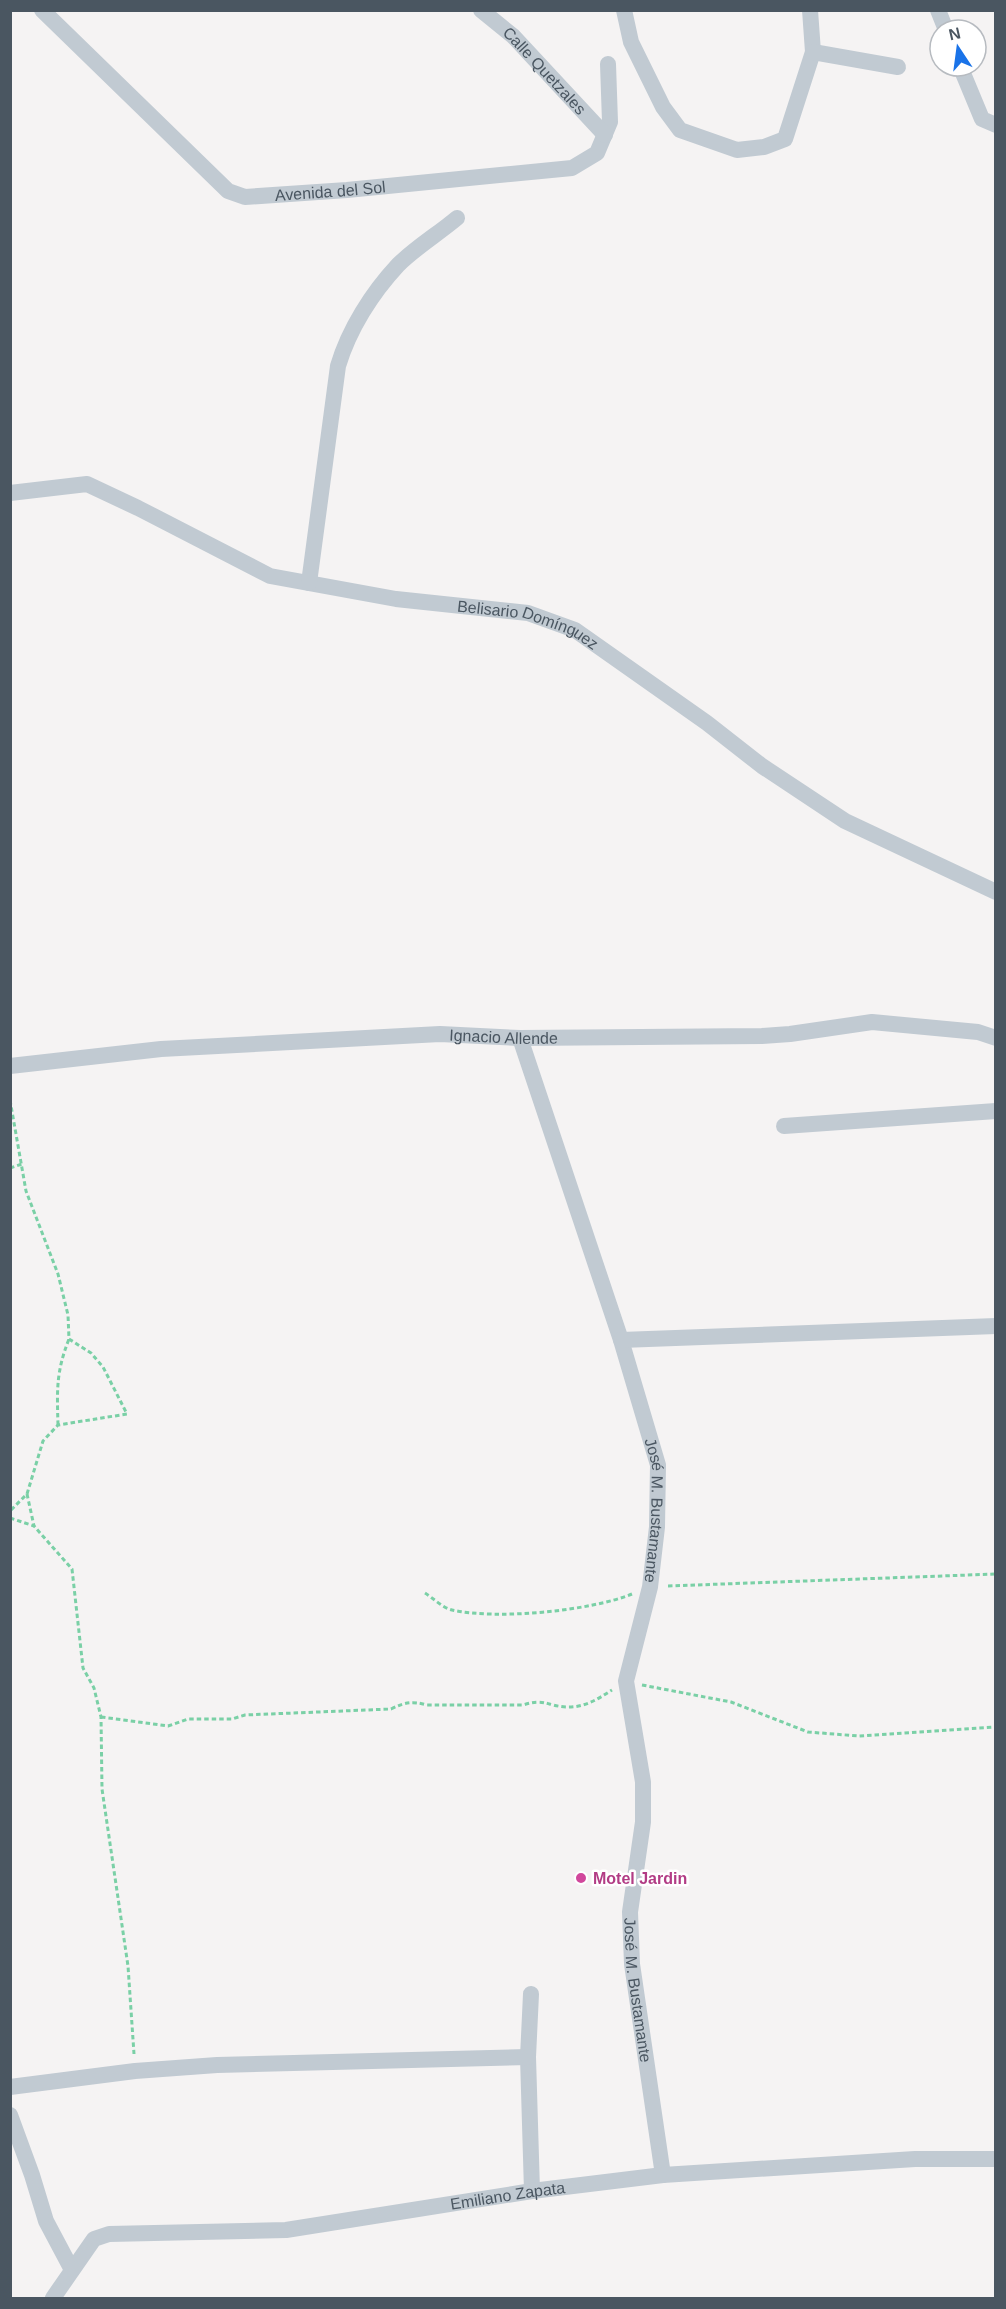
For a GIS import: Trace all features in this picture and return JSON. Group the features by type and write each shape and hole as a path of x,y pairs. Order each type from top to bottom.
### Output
{"street":[{"name":"Avenida del Sol","path":"42,10 228,190 245,197 347,190 572,168 597,153 610,122 609,64"},
{"name":"Calle Quetzales","path":"482,10 513,36 605,135"},
{"path":"624,10 632,42 663,107 680,130 737,150 764,147 785,139 813,52 810,10"},
{"path":"813,52 898,66"},
{"path":"966,78 989,122"},
{"path":"309,583 338,366 345,344 365,308 398,265 457,218"},
{"name":"Belisario Domínguez","path":"10,493 87,484 270,576 396,599 528,613 575,630 707,723 762,766 845,821 996,892"},
{"name":"Ignacio Allende","path":"10,1066 161,1049 440,1034 520,1038 762,1036 872,1022 978,1032 996,1038"},
{"name":"José M. Bustamante","path":"520,1038 621,1340 658,1465 657,1527 650,1587 626,1681 643,1782 643,1822 630,1912 632,1964 663,2175"},
{"path":"784,1126 996,1111"},
{"path":"621,1340 996,1326"},
{"path":"531,1994 528,2057 532,2191"},
{"path":"10,2087 135,2071 217,2065 528,2057"},
{"path":"10,2115 46,2221 72,2270"},
{"name":"Emiliano Zapata","path":"53,2298 94,2239 109,2234 286,2230 532,2191 663,2175 915,2159 996,2159"}],"path":[{"path":"10,1100 26,1191 58,1274 68,1316 69,1339 60,1362 57,1388 58,1425"},
{"path":"10,1168 22,1164"},
{"path":"33,1526 27,1494 43,1441 58,1425 127,1414 103,1367 91,1353 69,1339"},
{"path":"10,1511 27,1494"},
{"path":"10,1518 33,1526 72,1569 83,1668 94,1688 101,1717 102,1789 128,1966 135,2071"},
{"path":"425,1593 449,1610 489,1615 559,1610 622,1598 650,1587 996,1574"},
{"path":"101,1717 168,1726 188,1719 204,1721 232,1719 245,1715 392,1709 404,1702 427,1705 523,1705 536,1701 566,1707 592,1703 626,1681 731,1702 808,1732 859,1736 996,1727"}],"place":[{"name":"Motel Jardin","path":"581,1878"}]}
